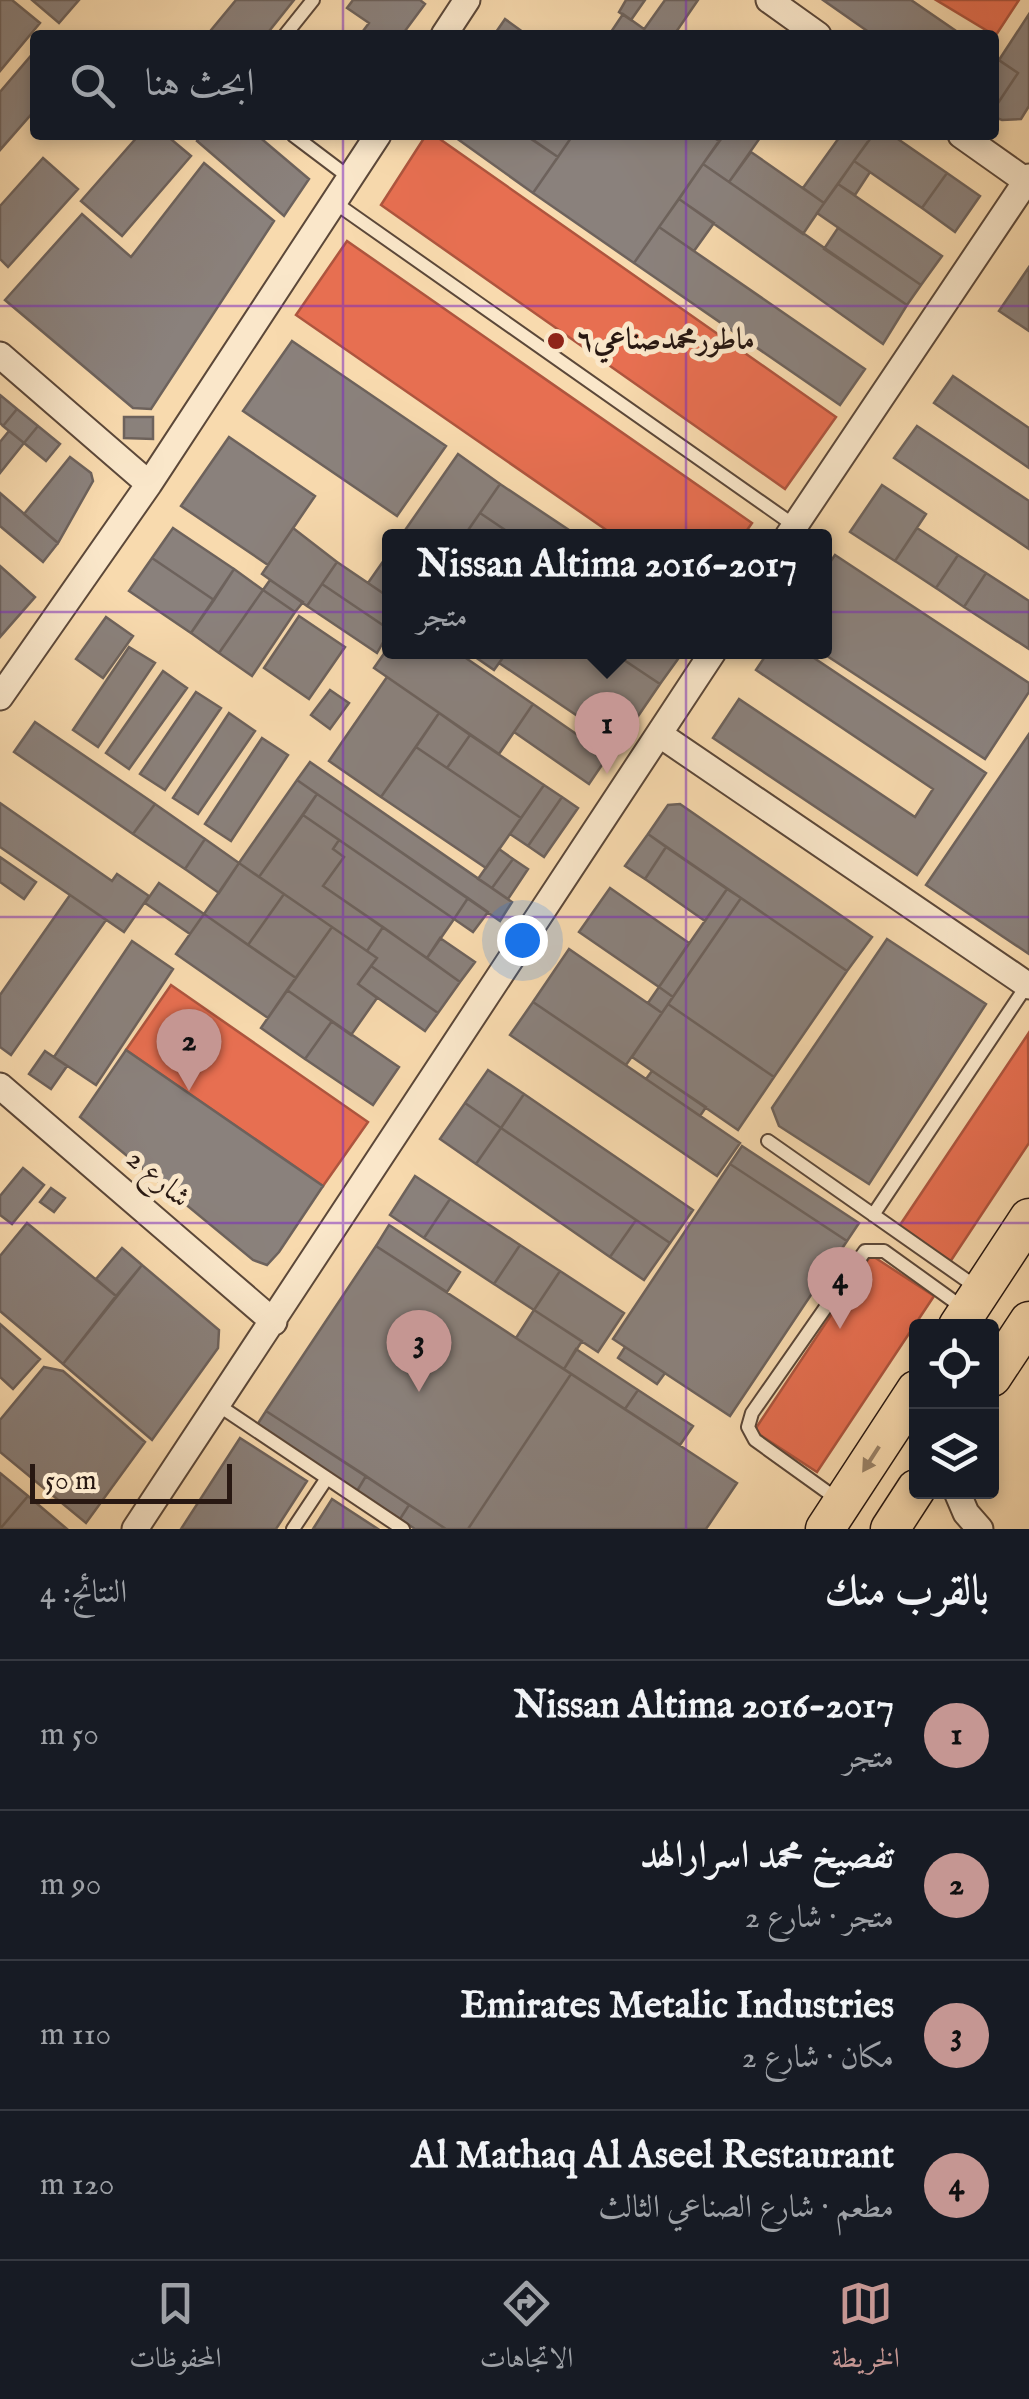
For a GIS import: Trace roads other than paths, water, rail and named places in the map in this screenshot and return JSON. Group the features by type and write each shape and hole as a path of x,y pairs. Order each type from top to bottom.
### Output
{"main road":[{"path":"978,1304 1029,1218"},
{"path":"999,1366 1029,1321"},
{"path":"834,1516 909,1401"},
{"path":"890,1529 910,1499"}],"street":[{"path":"447,30 466,0"},
{"path":"768,0 811,30"},
{"path":"0,697 149,484 375,140"},
{"path":"793,529 1028,179 969,140"},
{"path":"0,355 149,484"},
{"path":"134,1529 708,659"},
{"path":"659,734 1028,985"},
{"name":"شارع 2","path":"0,1086 274,1322"},
{"path":"959,1499 980,1529"}],"lane":[{"path":"289,30 313,0"},
{"path":"300,140 350,178"},
{"path":"334,202 787,529"},
{"path":"873,1215 1028,985"},
{"path":"768,1141 873,1215 978,1304"},
{"path":"834,1516 755,1440 748,1427 752,1413 864,1251 884,1251 978,1304"},
{"path":"218,1405 403,1529"},
{"path":"293,1529 328,1478"}],"place":[{"name":"ماطورمحمدصناعي٦","path":"556,341"},
{"name":"Nissan Altima 2016-2017","path":"607,774"},
{"name":"تفصيخ محمد اسرارالهد","path":"189,1091"},
{"name":"Al Mathaq Al Aseel Restaurant","path":"840,1329"},
{"name":"Emirates Metalic Industries","path":"419,1392"}]}
